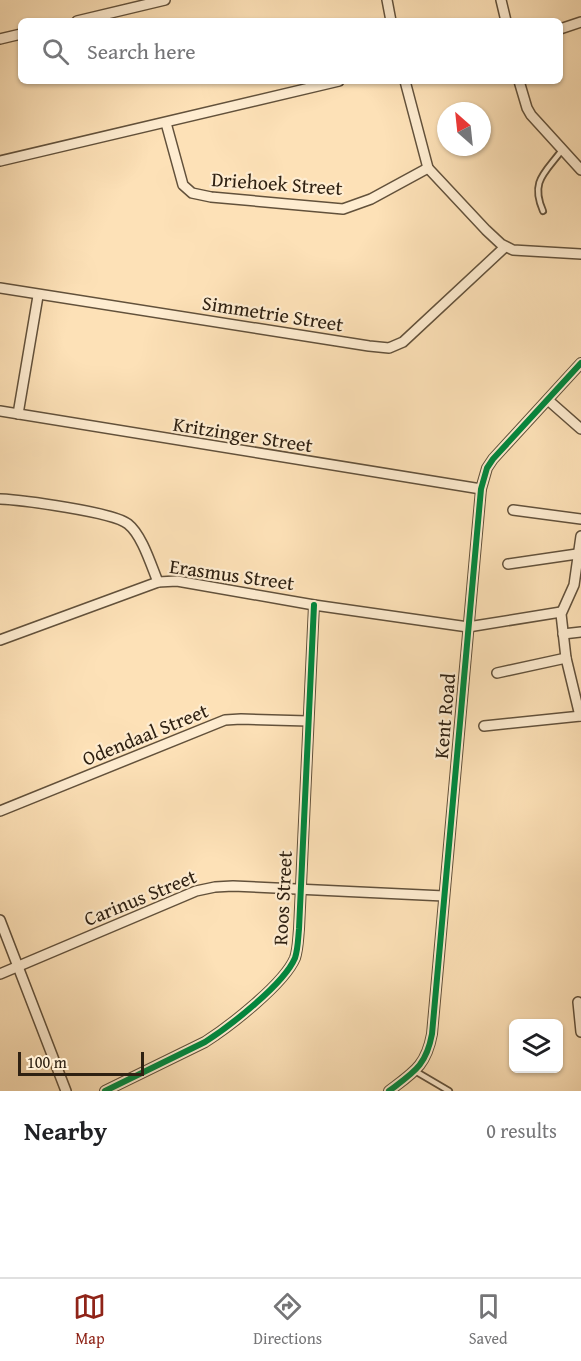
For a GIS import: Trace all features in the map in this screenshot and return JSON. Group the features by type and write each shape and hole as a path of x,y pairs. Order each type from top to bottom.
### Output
{"street":[{"path":"89,18 165,0"},
{"path":"387,0 390,18"},
{"path":"501,0 505,18"},
{"path":"563,28 581,22"},
{"path":"0,39 18,35"},
{"path":"0,161 327,84"},
{"path":"406,84 428,168 505,247 518,251 581,254"},
{"path":"520,84 531,115 581,170"},
{"name":"Driehoek Street","path":"166,123 183,185 192,193 211,197 343,209 371,199 428,168"},
{"name":"Simmetrie Street","path":"0,288 38,296 389,348 403,342 505,247"},
{"path":"18,414 38,296"},
{"name":"Kent Road","path":"389,1091 415,1071 425,1059 432,1034 481,489 488,468 494,459 581,363"},
{"path":"548,400 581,429"},
{"name":"Kritzinger Street","path":"0,411 481,489"},
{"path":"0,499 103,514 121,520 134,530 158,582"},
{"path":"513,510 581,519"},
{"path":"484,726 580,716 577,688 566,658 561,612 578,584 577,554 581,536"},
{"path":"508,564 577,554"},
{"name":"Erasmus Street","path":"0,640 158,582 192,584 468,627 561,612"},
{"name":"Roos Street","path":"105,1091 212,1038 225,1029 284,975 295,957 314,604"},
{"path":"563,634 581,632"},
{"path":"496,673 566,658"},
{"name":"Odendaal Street","path":"0,811 225,720 309,721"},
{"name":"Carinus Street","path":"0,974 196,891 214,887 444,896"},
{"path":"0,920 66,1091"},
{"path":"578,1002 581,1032"}],"lane":[{"path":"543,210 536,190 540,180 562,150"},
{"path":"415,1071 448,1091"}],"cycle path":[{"path":"389,1091 418,1067 426,1054 432,1034 481,489 487,468 493,459 581,363"},
{"path":"105,1091 216,1035 268,992 280,980 295,958 299,929 314,605"}]}
